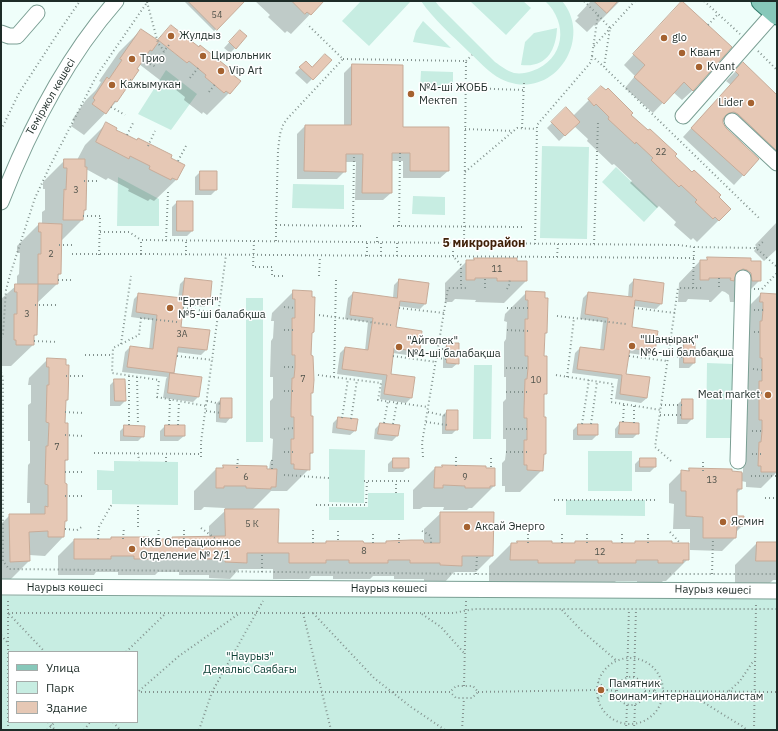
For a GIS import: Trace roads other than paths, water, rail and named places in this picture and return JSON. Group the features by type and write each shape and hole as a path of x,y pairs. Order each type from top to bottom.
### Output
{"street":[{"name":"Теміржол көшесі","path":"1,202 24,145 51,95 92,30 116,1"},
{"path":"683,116 771,10"},
{"path":"1,33 9,36 17,36 37,12"},
{"path":"732,120 777,163"},
{"path":"738,461 748,284"},
{"name":"Наурыз көшесі","path":"5,588 777,591"}],"place":[{"name":"Жулдыз","path":"171,36"},
{"name":"glo","path":"664,38"},
{"name":"Квант","path":"682,53"},
{"name":"Цирюльник","path":"203,56"},
{"name":"Трио","path":"132,59"},
{"name":"Kvant","path":"699,67"},
{"name":"Vip Art","path":"221,71"},
{"name":"Кажымукан","path":"112,85"},
{"name":"№4-ші ЖОББ Мектеп","path":"411,94"},
{"name":"Lider","path":"751,103"},
{"name":"\"Ертегі\" №5-ші балабқша","path":"170,308"},
{"name":"\"Шаңырақ\" №6-ші балабақша","path":"632,346"},
{"name":"\"Айгөлек\" №4-ші балабақша","path":"399,347"},
{"name":"Meat market","path":"768,395"},
{"name":"Ясмин","path":"723,522"},
{"name":"Аксай Энерго","path":"467,527"},
{"name":"ККБ Операционное Отделение № 2/1","path":"132,549"},
{"name":"Памятник воинам-интернационалистам","path":"601,690"}],"district":[{"name":"5 микрорайон","path":"484,244"}],"park label":[{"name":"\"Наурыз\" Демалыс Саябағы","path":"250,663"}]}
